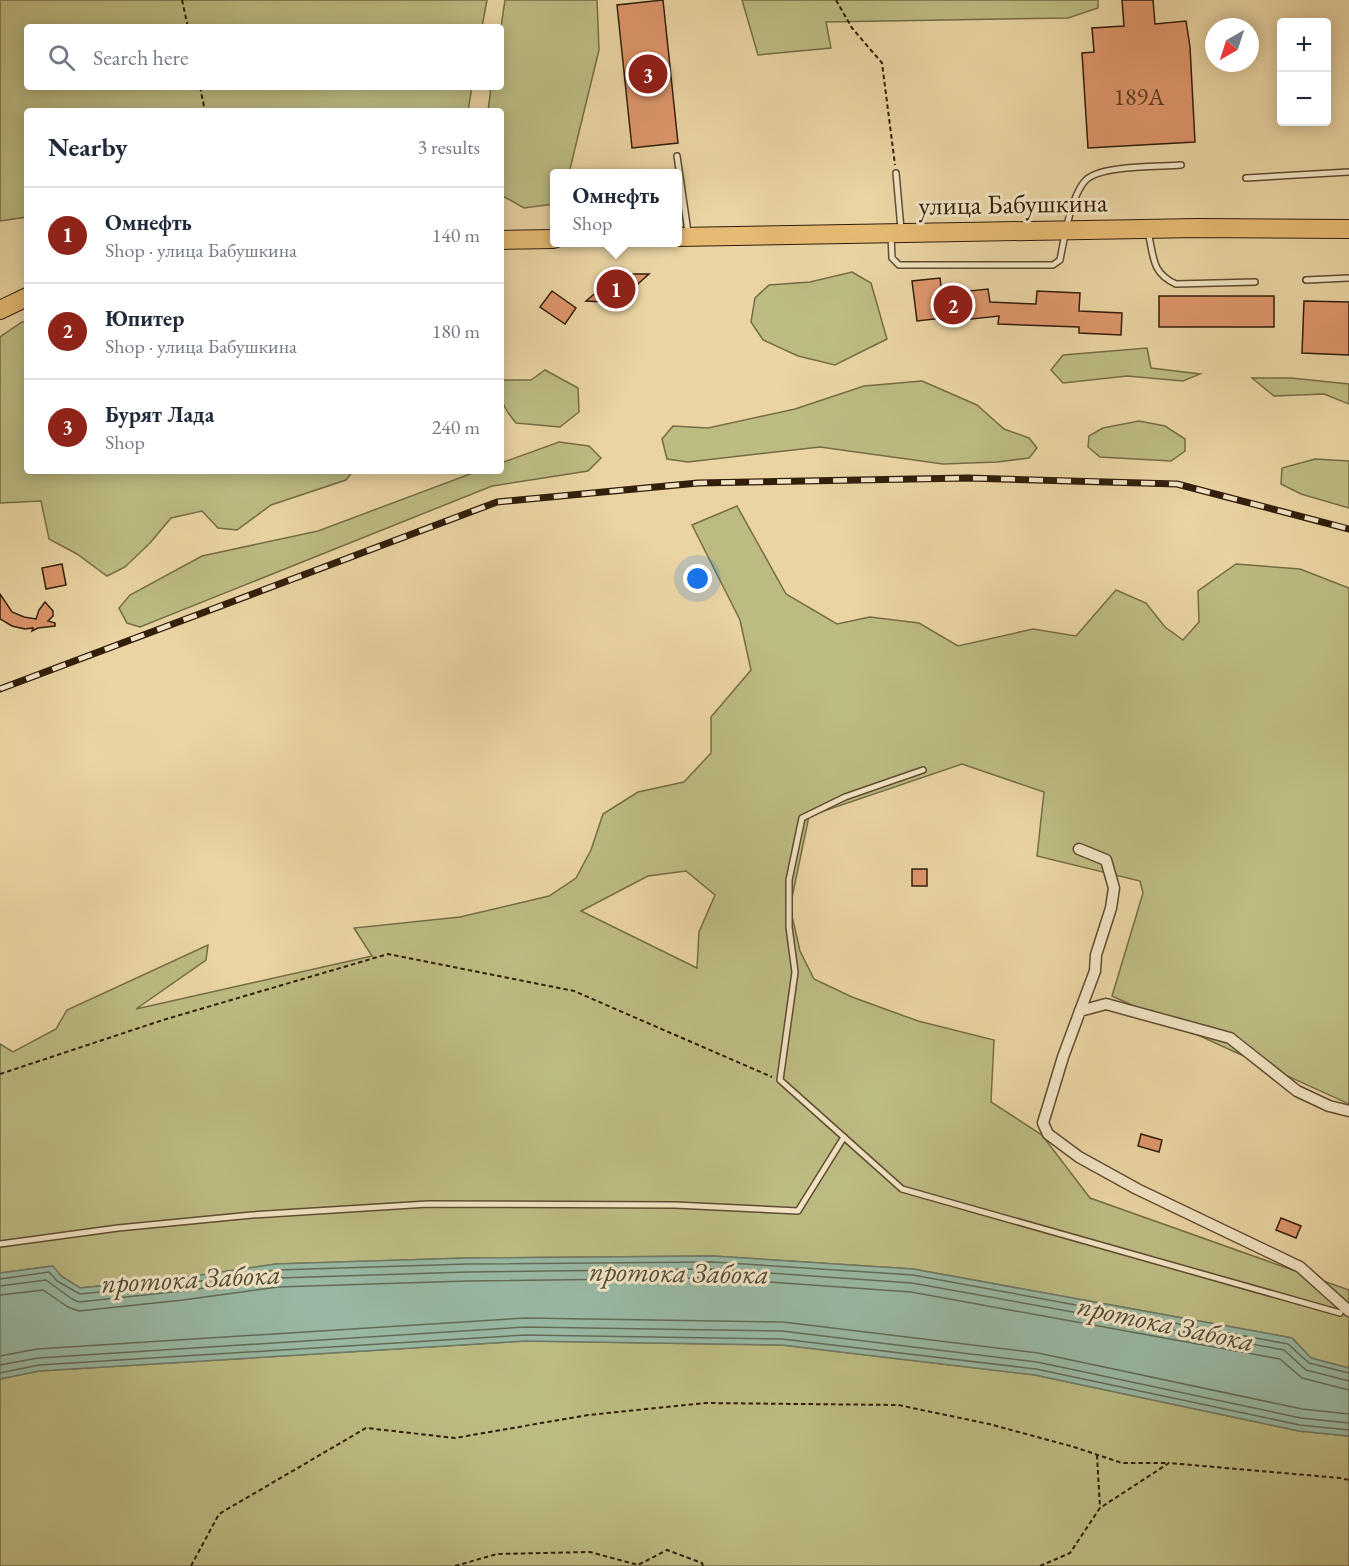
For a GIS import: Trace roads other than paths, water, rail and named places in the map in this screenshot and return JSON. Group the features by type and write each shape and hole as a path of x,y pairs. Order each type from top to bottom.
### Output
{"main road":[{"name":"улица Бабушкина","path":"683,237 1148,229 1349,229"},
{"path":"504,240 550,239"},
{"path":"0,310 24,298"}],"street":[{"path":"1079,849 1106,860 1114,888 1111,908 1096,955 1095,971 1063,1057 1043,1123 1048,1134 1079,1157 1137,1189 1300,1267 1334,1295 1346,1313"},
{"path":"1080,1011 1106,1004 1230,1038 1297,1091 1329,1106 1349,1111"}],"lane":[{"path":"677,156 678,169"},
{"path":"896,173 896,233 892,258 899,265 1053,265 1060,260 1065,230 1074,202 1086,180 1102,171 1181,165"},
{"path":"1246,178 1349,172"},
{"path":"1148,229 1157,271 1164,279 1176,284 1255,282"},
{"path":"1306,280 1349,278"},
{"path":"923,771 845,797 802,818 789,880 789,927 795,972 780,1080 902,1189 1346,1313"},
{"path":"0,1244 118,1227 252,1215 429,1204 675,1205 798,1211 844,1137"}],"water":[{"name":"протока Забока","path":"713,1256 913,1269 1292,1338 1311,1358 1349,1368 1349,1436 1299,1431 1035,1375 782,1345 526,1341 39,1371 0,1379 0,1273 53,1266 61,1276 80,1288 180,1278 276,1264 467,1258"}],"railway":[{"path":"0,689 497,502 698,483 968,478 1177,484 1349,529"}],"place":[{"name":"Бурят Лада","path":"648,74"},
{"name":"Омнефть","path":"616,289"},
{"name":"Юпитер","path":"953,305"}]}
